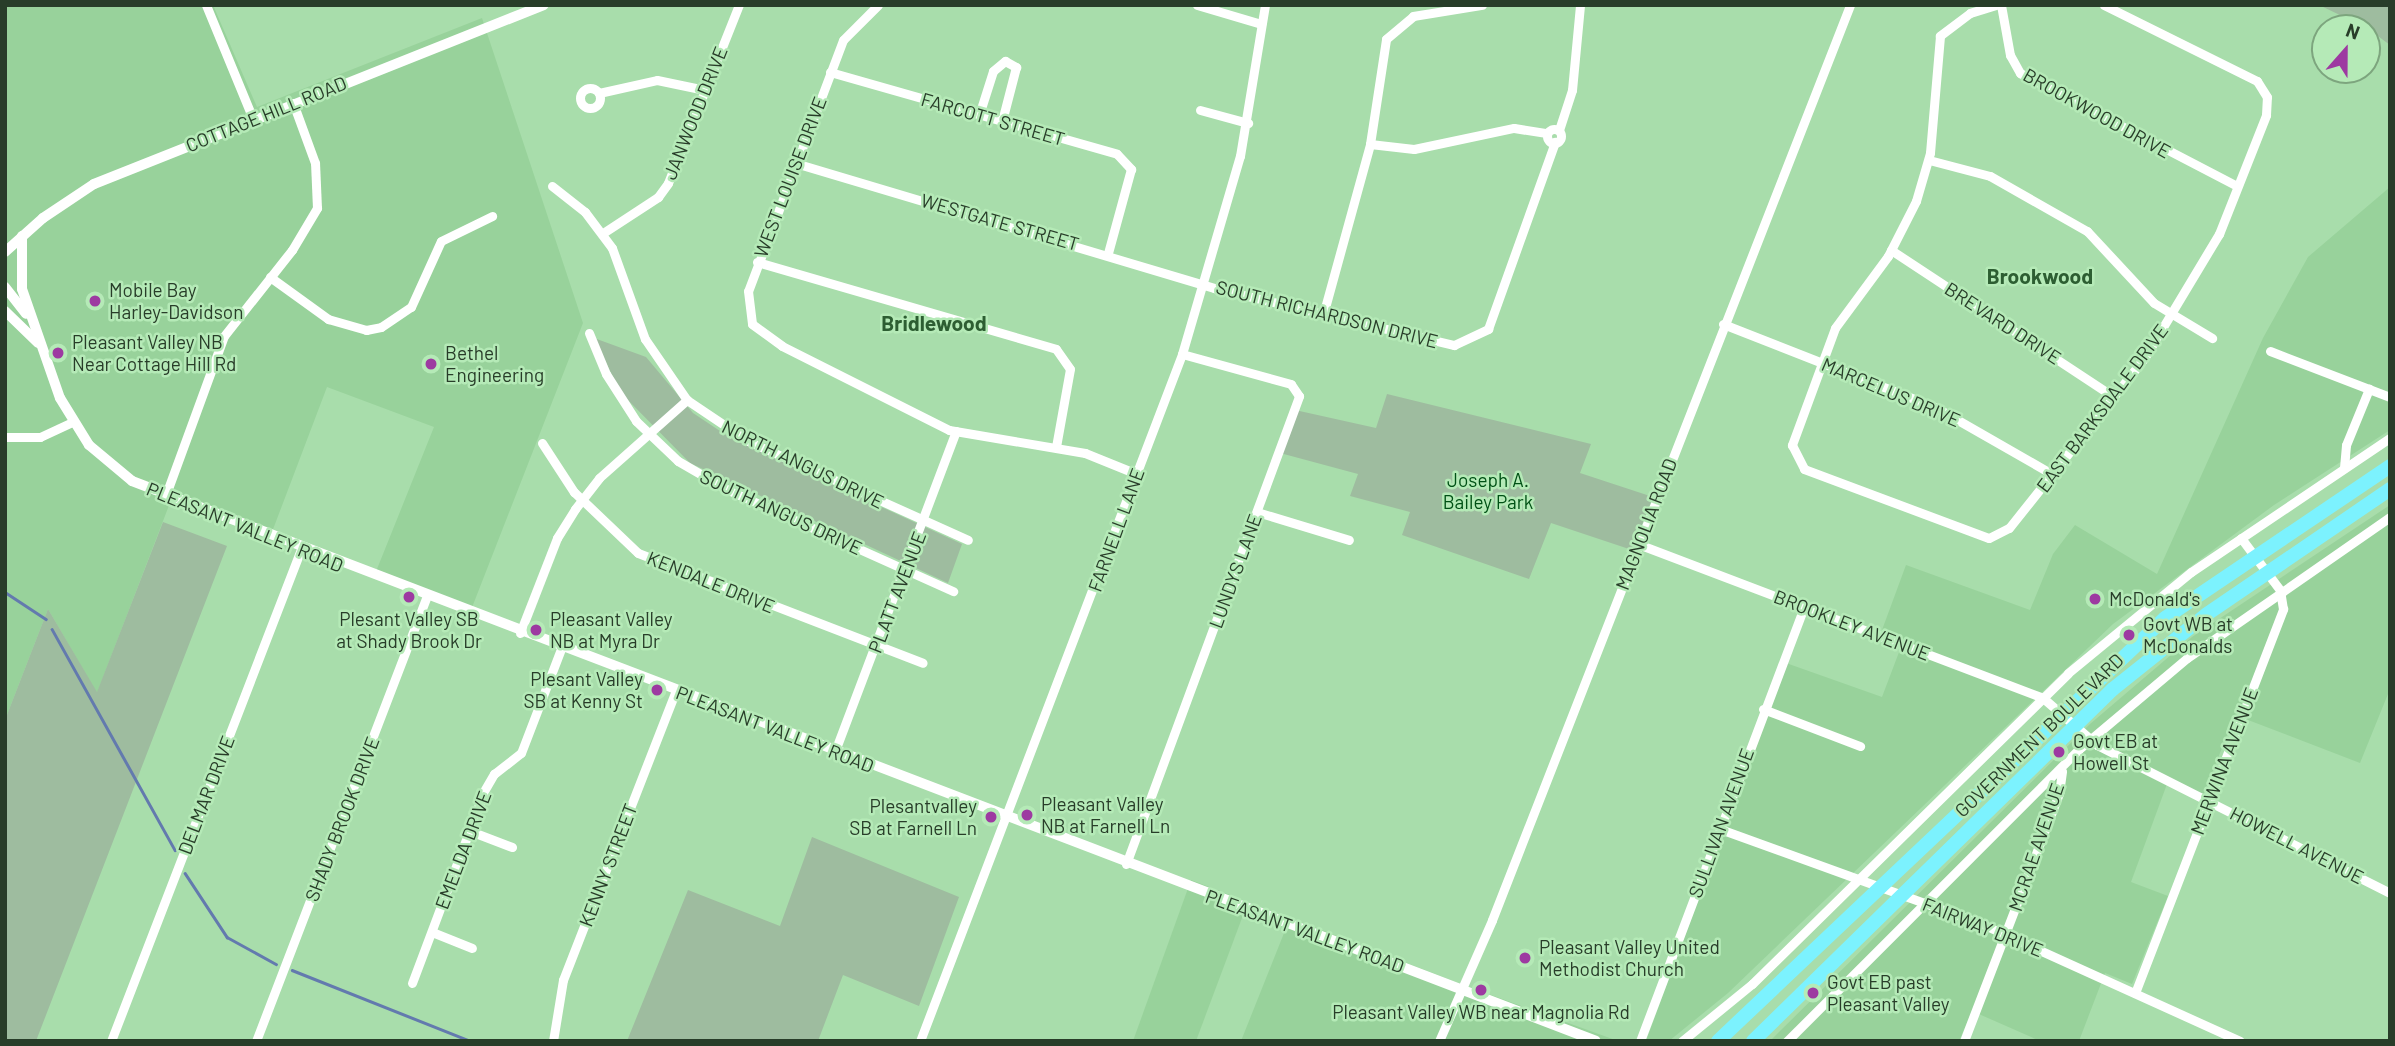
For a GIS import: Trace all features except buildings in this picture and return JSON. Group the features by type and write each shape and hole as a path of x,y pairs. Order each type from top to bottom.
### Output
{"main road":[{"name":"GOVERNMENT BOULEVARD","path":"1718,1041 2165,618 2390,466"},
{"name":"GOVERNMENT BOULEVARD","path":"1753,1041 2074,725 2174,639 2390,489"}],"street":[{"path":"206,5 253,119"},
{"name":"COTTAGE HILL ROAD","path":"5,252 22,236 94,184 544,5"},
{"name":"JANWOOD DRIVE","path":"603,233 658,197 739,5"},
{"name":"WEST LOUISE DRIVE","path":"878,5 848,31 757,262 748,291 748,313 759,333 956,431 1056,447 1137,474"},
{"path":"1197,5 1261,24"},
{"name":"FARNELL LANE","path":"920,1041 1182,354 1248,123 1265,5"},
{"path":"1324,315 1370,144 1386,39 1413,16 1482,5"},
{"name":"SOUTH RICHARDSON DRIVE","path":"1204,282 1439,343 1466,343 1488,330 1572,90 1580,5"},
{"name":"MAGNOLIA ROAD","path":"1439,1041 1850,5"},
{"path":"1821,362 1835,328 1891,250 1929,160 1935,45 1957,19 1999,5"},
{"name":"BROOKWOOD DRIVE","path":"1999,5 2010,55 2021,73 2238,186"},
{"name":"EAST BARKSDALE DRIVE","path":"1821,362 1793,434 1792,445 1802,467 1975,535 1989,538 2009,528 2114,397 2173,314 2220,234 2266,116 2267,97 2257,81 2104,5"},
{"path":"979,115 993,71 1005,61 1016,67 1002,121"},
{"name":"FARCOTT STREET","path":"830,72 1117,154 1132,169 1108,253"},
{"path":"599,93 657,80 705,90"},
{"path":"164,497 224,336 270,277 317,208 315,163 293,103"},
{"path":"1200,110 1248,123"},
{"path":"1370,144 1414,149 1514,128 1548,133 1559,130"},
{"path":"1548,133 1555,142"},
{"path":"1929,160 1990,176 2087,231 2144,294 2212,338"},
{"name":"WESTGATE STREET","path":"795,163 1204,282"},
{"name":"NORTH ANGUS DRIVE","path":"552,186 603,233 645,339 687,400 748,441 968,540"},
{"path":"270,277 328,319 366,330 381,327 411,307 441,241 452,231 492,216"},
{"path":"22,236 18,272 33,326"},
{"name":"BREVARD DRIVE","path":"1891,250 2114,397"},
{"path":"757,262 1056,349 1070,369 1056,447"},
{"path":"5,287 33,326"},
{"path":"5,311 42,348"},
{"name":"MARCELUS DRIVE","path":"1723,324 1935,407 2052,474"},
{"name":"PLEASANT VALLEY ROAD","path":"33,326 72,422 112,467 164,497 1596,1041"},
{"name":"SOUTH ANGUS DRIVE","path":"589,333 606,374 650,436 708,480 953,591"},
{"path":"2270,351 2390,397"},
{"name":"LUNDYS LANE","path":"1126,864 1298,396 1291,384 1182,354"},
{"path":"2344,468 2346,445 2369,389"},
{"path":"520,633 557,538 583,500 599,478 650,436 687,400"},
{"path":"5,436 36,437 72,422"},
{"name":"PLATT AVENUE","path":"835,751 906,570 956,431"},
{"name":"GOVERNMENT BOULEVARD","path":"1682,1041 1752,984 2043,698 2133,618 2241,538 2390,438"},
{"name":"KENDALE DRIVE","path":"542,443 609,531 658,564 923,663"},
{"path":"1257,512 1349,540"},
{"path":"1787,1041 2091,740 2187,658 2280,590 2390,517"},
{"path":"2241,538 2280,590"},
{"name":"BROOKLEY AVENUE","path":"1638,544 2043,698 2061,714"},
{"name":"DELMAR DRIVE","path":"111,1041 301,549"},
{"name":"MERWINA AVENUE","path":"2135,993 2283,609 2280,590"},
{"name":"SHADY BROOK DRIVE","path":"256,1041 426,597"},
{"name":"SULLIVAN AVENUE","path":"1640,1041 1804,606"},
{"name":"EMELDA DRIVE","path":"412,983 494,774 521,753 561,649"},
{"name":"KENNY STREET","path":"553,1041 562,980 675,692"},
{"path":"1763,709 1860,746"},
{"name":"HOWELL AVENUE","path":"2061,714 2091,740 2390,892"},
{"name":"MCRAE AVENUE","path":"1964,1041 2059,793 2062,771"},
{"name":"FAIRWAY DRIVE","path":"1720,828 2005,934 2240,1041"},
{"path":"470,831 512,847"},
{"path":"432,932 472,948"}],"shaded area":[{"path":"5,5 213,5 257,107 482,18 583,323 471,610 375,574 434,427 327,387 272,532 173,495 97,693 48,609 5,720"},
{"path":"2390,187 2390,430 2274,505 2113,624 1728,993 1669,1041 1646,1041 1786,663 1882,697 1904,639 1882,630 1906,565 2030,610 2053,554 2075,525 2157,574 2263,338 2308,257"},
{"path":"2390,505 2390,689 2360,763 2235,715 2201,801 2167,784 2131,882 2168,896 2132,984 2105,973 2079,1041 2040,1041 1972,1011 1959,1041 1770,1041 2090,724 2192,637"},
{"path":"1191,880 1248,902 1196,1041 1133,1041"},
{"path":"1290,918 1469,987 1618,1041 1241,1041"}],"green space":[{"path":"2319,5 2390,5 2390,45 2381,38 2381,14 2338,14"},
{"path":"594,338 646,357 693,413 729,437 962,544 948,583 690,463 621,393"},
{"name":"Joseph A. Bailey Park","path":"1387,394 1591,444 1580,473 1653,497 1632,550 1551,523 1529,579 1402,535 1410,512 1350,496 1358,474 1280,453 1295,410 1376,428"},
{"path":"163,522 227,546 36,1041 5,1041 5,720 48,609 97,692"},
{"path":"812,837 959,897 919,1006 843,975 818,1041 627,1041 688,890 780,926"}],"waterway":[{"path":"5,592 46,619"},
{"path":"52,629 175,850"},
{"path":"185,873 227,937 276,964"},
{"path":"292,970 470,1041"}],"place":[{"name":"Mobile Bay Harley-Davidson","path":"95,301"},
{"name":"Pleasant Valley NB Near Cottage Hill Rd","path":"58,353"},
{"name":"Bethel Engineering","path":"431,364"},
{"name":"Plesant Valley SB at Shady Brook Dr","path":"409,597"},
{"name":"McDonald's","path":"2095,599"},
{"name":"Pleasant Valley NB at Myra Dr","path":"536,630"},
{"name":"Govt WB at McDonalds","path":"2129,635"},
{"name":"Plesant Valley SB at Kenny St","path":"657,690"},
{"name":"Govt EB at Howell St","path":"2059,752"},
{"name":"Pleasant Valley NB at Farnell Ln","path":"1027,815"},
{"name":"Plesantvalley SB at Farnell Ln","path":"991,817"},
{"name":"Pleasant Valley United Methodist Church","path":"1525,958"},
{"name":"Pleasant Valley WB near Magnolia Rd","path":"1481,990"},
{"name":"Govt EB past Pleasant Valley","path":"1813,993"}],"district":[{"name":"Brookwood","path":"2040,276"},
{"name":"Bridlewood","path":"934,323"}]}
